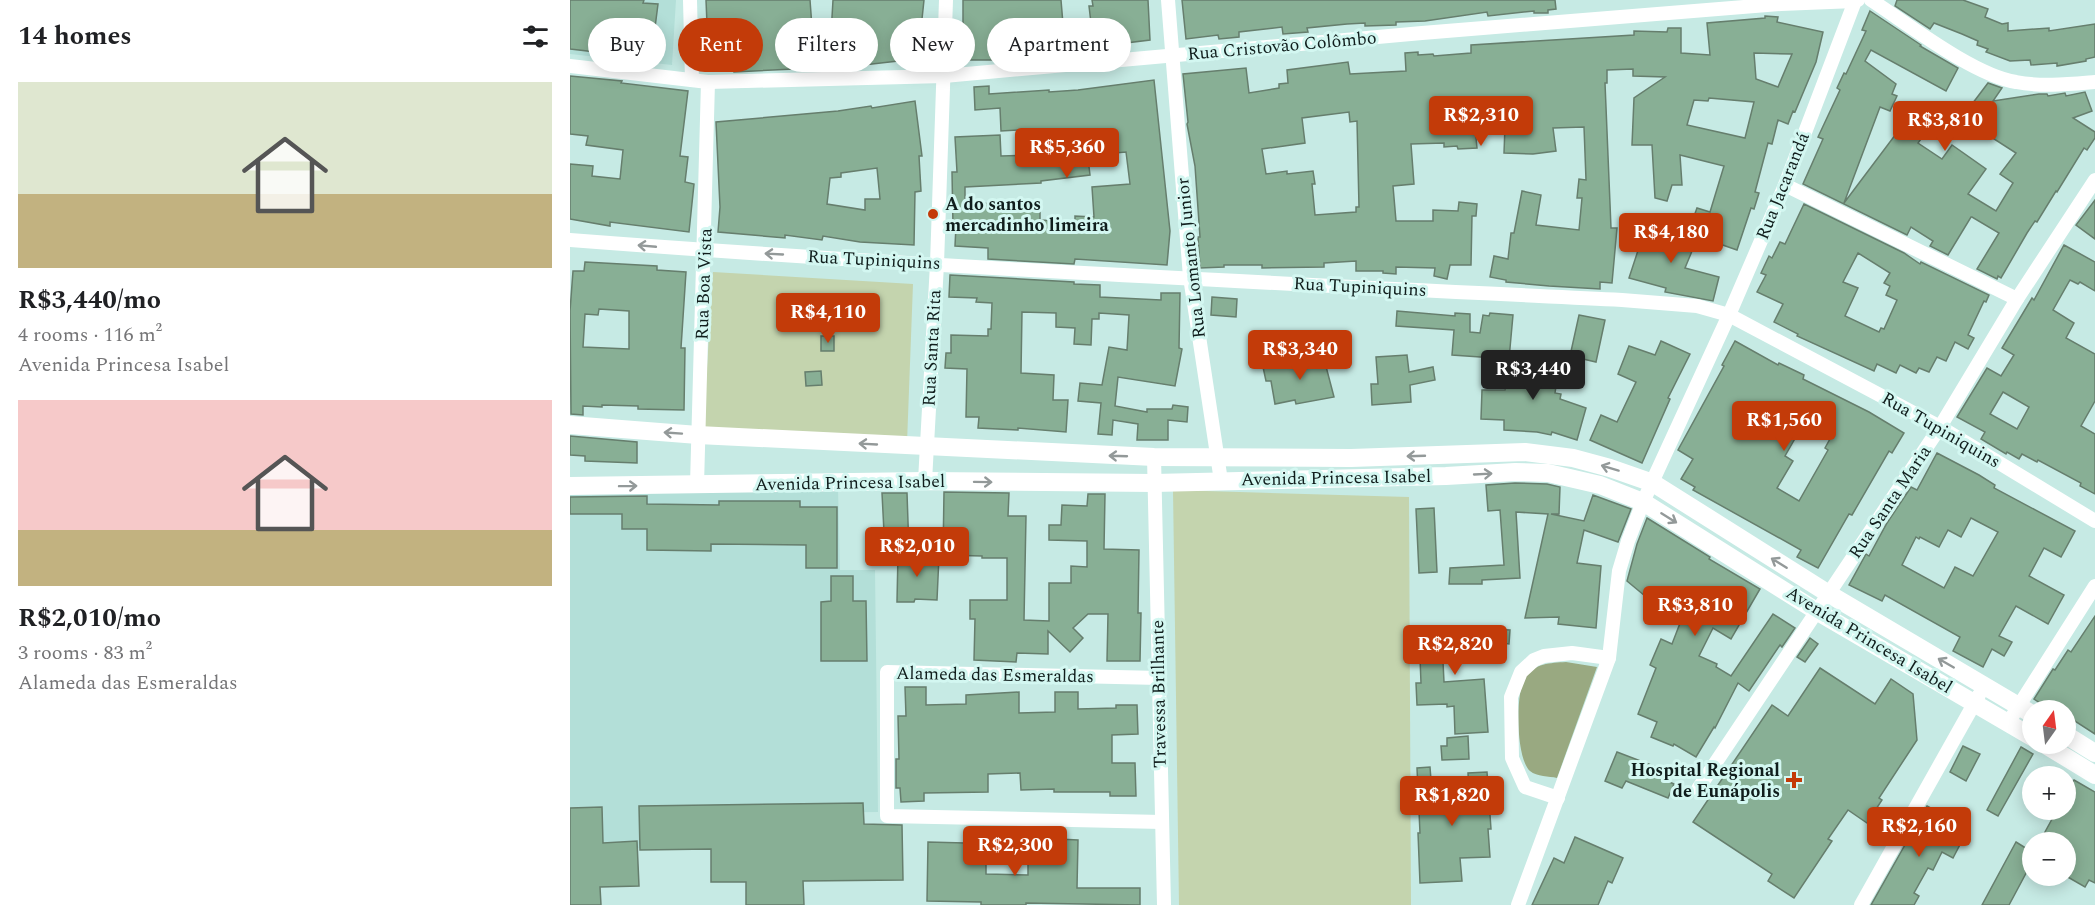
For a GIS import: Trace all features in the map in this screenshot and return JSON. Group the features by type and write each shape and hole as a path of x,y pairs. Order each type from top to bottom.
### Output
{"main road":[{"name":"Avenida Princesa Isabel","path":"570,425 698,435 1154,458 1351,458 1525,452 1573,458 1653,483 1829,594 2022,708"},
{"path":"1058,454 1059,482"},
{"name":"Avenida Princesa Isabel","path":"570,486 925,481 1154,483 1537,473 1600,485 1643,502 1818,612 2022,731"},
{"path":"2076,741 2095,753"},
{"path":"2060,754 2095,775"}],"street":[{"path":"690,0 692,80"},
{"name":"Rua Santa Rita","path":"925,481 937,264 946,0"},
{"name":"Rua Lomanto Junior","path":"1168,0 1190,278 1221,481"},
{"name":"Rua Cristovão Colômbo","path":"570,66 708,82 944,76 1422,33 1856,0"},
{"name":"Rua Jacarandá","path":"1518,905 1609,658 1619,572 1643,502 1729,315 1785,185 1856,0"},
{"path":"1871,0 1959,58 1997,76 2015,82 2045,84 2095,82"},
{"name":"Rua Boa Vista","path":"697,485 708,82"},
{"name":"Rua Santa Maria","path":"1698,789 1940,427 2017,299 2095,180"},
{"path":"1785,185 2017,299"},
{"name":"Rua Tupiniquins","path":"570,240 937,264 1622,300 1697,306 1729,315 1940,427 2095,521"},
{"name":"Travessa Brilhante","path":"1154,458 1164,905"},
{"path":"2031,700 2095,586"},
{"path":"1558,798 1525,786 1512,758 1511,697 1521,672 1534,660 1544,656 1572,653 1609,658"},
{"name":"Alameda das Esmeraldas","path":"1160,678 887,672 887,816 1162,822"},
{"path":"1861,905 1985,686"},
{"path":"2008,723 2022,712"}],"shaded area":[{"path":"570,0 676,0 672,65 666,64 666,18 588,18 588,56 570,54"},
{"path":"838,489 840,570 875,570 878,812 648,815 647,848 570,851 570,493"}],"green space":[{"path":"713,272 913,284 907,443 703,430"},
{"path":"1173,490 1409,497 1411,905 1179,905"},
{"path":"1566,662 1597,667 1557,778 1533,773 1525,764 1518,726 1518,711 1522,686 1529,673 1538,667"}],"building":[{"path":"570,0 644,0 643,3 658,4 656,18 588,18 588,51 570,49"},
{"path":"706,0 810,0 811,18 775,18 775,70 763,71 763,18 707,18"},
{"path":"833,0 924,0 922,18 890,18 890,62 878,63 878,18 832,18"},
{"path":"963,0 1061,0 1062,18 987,18 987,60 975,60 975,18 963,18"},
{"path":"1092,0 1148,0 1150,40 1131,42 1131,18 1090,18 1089,6 1093,6"},
{"path":"1182,0 1555,0 1556,9 1548,10 1548,13 1534,13 1534,11 1488,16 1487,12 1425,21 1396,22 1396,25 1347,24 1307,28 1308,32 1283,34 1282,27 1239,32 1239,37 1219,39 1218,35 1186,39"},
{"path":"1897,0 1963,0 1988,9 1985,17 2002,24 2008,23 2008,31 2049,28 2049,31 2095,24 2095,57 2086,59 2086,61 2057,66 2057,63 2031,65 2030,60 2010,61 1986,52 1988,49 1977,45 1978,41 1962,34 1934,23 1930,29 1895,6"},
{"path":"1870,11 1920,46 1958,68 1946,91 1871,50 1865,61 1896,84 1892,94 1897,96 1890,111 1880,107 1844,203 1920,102 1938,116 1918,143 1942,159 1952,145 1986,169 1968,194 1996,211 2013,183 2000,174 2016,153 1974,126 1968,133 1957,124 1988,83 2002,88 1993,101 2039,94 2048,96 2065,93 2066,96 2085,92 2092,111 2073,118 2095,132 2095,138 2087,150 2084,148 2037,222 2035,221 2027,233 2001,278 1998,276 1997,279 1977,269 1999,233 1972,217 1948,255 1930,246 1933,241 1911,227 1907,235 1803,184 1823,139 1818,137 1840,90 1837,88 1866,31 1862,30"},
{"path":"1765,16 1778,17 1777,22 1823,32 1816,62 1795,112 1793,111 1788,124 1778,120 1772,144 1768,143 1755,192 1759,193 1754,209 1751,208 1737,250 1688,233 1697,208 1710,212 1724,166 1680,155 1682,185 1672,185 1667,201 1655,198 1652,145 1632,145 1634,98 1665,77 1633,76 1633,69 1607,70 1607,83 1605,83 1611,228 1617,228 1612,283 1600,282 1600,289 1506,282 1506,280 1490,277 1494,256 1508,259 1511,233 1514,233 1522,191 1541,195 1536,225 1579,230 1582,198 1577,198 1579,179 1586,180 1584,127 1553,128 1556,151 1533,154 1504,153 1505,126 1475,128 1477,148 1444,147 1444,143 1411,144 1414,184 1393,186 1396,221 1433,221 1433,210 1458,211 1459,202 1477,204 1476,216 1472,216 1471,265 1450,265 1447,279 1434,276 1435,268 1396,267 1396,274 1383,273 1383,271 1356,271 1356,261 1324,263 1324,267 1262,268 1262,265 1224,265 1224,267 1200,268 1195,166 1187,124 1183,74 1246,68 1249,93 1279,88 1279,84 1288,83 1287,70 1348,62 1350,74 1406,71 1405,53 1418,52 1418,55 1433,54 1434,56 1471,53 1471,45 1634,35 1634,31 1667,32 1668,28 1681,28 1681,53 1710,55 1707,23 1765,18","holes":["1754,53 1792,54 1778,87 1756,79","1709,98 1754,102 1745,138 1687,125 1694,100 1708,101","1349,112 1350,122 1357,121 1359,207 1356,207 1356,212 1315,215 1313,171 1266,174 1262,149 1305,143 1302,118"]},
{"path":"570,76 688,91 680,156 688,157 685,182 694,184 689,232 610,222 610,226 570,219 570,164 593,166 592,176 620,179 623,150 586,145 588,136 570,134"},
{"path":"1154,80 1170,231 1167,265 1075,259 1074,264 988,259 988,248 955,246 956,226 953,226 952,172 957,172 955,137 1000,135 1001,156 1034,155 1032,129 1001,131 1000,108 975,110 974,87 989,86 989,94 1078,90","holes":["1114,147 1115,153 1126,152 1130,184 1092,187 1094,217 1075,216 1075,222 1040,220 1040,207 965,202 965,187 1041,183 1041,181 1090,175 1087,150"]},
{"path":"915,101 922,156 919,156 921,191 915,192 914,245 860,242 823,236 822,240 785,235 785,238 718,232 720,207 716,122 871,106 872,108","holes":["877,168 880,199 865,199 865,210 827,204 830,178 841,177 841,173"]},
{"path":"2095,200 2095,239 2076,225"},
{"path":"1804,204 1904,253 1920,264 1921,262 1989,295 1968,335 1974,338 1968,349 1955,342 1946,361 1937,357 1929,372 1919,368 1916,373 1900,365 1896,373 1877,364 1874,371 1797,336 1798,334 1774,322 1783,304 1757,292 1766,275 1761,273 1769,256 1772,258 1780,242 1785,244","holes":["1858,253 1890,273 1884,283 1890,286 1886,295 1897,300 1884,329 1881,328 1879,332 1845,316 1858,288 1843,282"]},
{"path":"1647,223 1672,232 1674,229 1697,239 1685,268 1719,277 1713,301 1665,292 1666,288 1629,278"},
{"path":"2064,245 2095,262 2095,291 2080,282 2078,284 2070,280 2053,310 2074,323 2066,338 2095,354 2095,401 2081,426 2095,434 2095,494 2080,486 2081,483 2038,460 2037,462 2022,454 2019,459 2007,452 2006,454 1981,439 1985,432 1957,417 1987,368 2001,376 2014,355 2002,348 2032,298 2034,300","holes":["2003,392 2029,407 2017,429 1990,414"]},
{"path":"585,262 657,266 657,270 686,272 681,348 685,348 684,410 638,409 638,406 602,405 602,407 583,406 583,415 571,414 570,311 573,271 584,271","holes":["599,309 629,311 629,349 583,347 585,314 598,315"]},
{"path":"950,275 1100,285 1100,297 1161,300 1161,293 1180,293 1179,348 1182,349 1175,386 1118,377 1115,406 1147,412 1147,409 1172,409 1173,405 1188,407 1187,422 1168,420 1168,440 1137,440 1138,424 1113,420 1112,435 1098,434 1101,403 1078,401 1080,383 1102,385 1109,347 1127,350 1129,315 1099,313 1099,319 1092,319 1091,345 1074,344 1075,328 1056,327 1056,313 1022,312 1021,373 1054,375 1053,400 1068,400 1066,432 1018,428 1018,430 978,428 979,417 966,417 967,369 945,368 946,353 951,353 951,335 988,336 988,329 991,329 992,303 976,302 977,298 949,297"},
{"path":"1212,297 1237,299 1236,317 1211,315"},
{"path":"1397,311 1455,316 1455,313 1470,314 1470,332 1480,333 1483,315 1489,316 1490,313 1513,315 1509,359 1452,355 1454,330 1396,326"},
{"path":"1579,315 1605,320 1596,362 1570,356"},
{"path":"821,336 834,336 834,351 821,351"},
{"path":"1661,341 1690,354 1668,398 1670,399 1642,463 1590,440 1601,415 1617,422 1636,382 1618,374 1629,346 1655,355"},
{"path":"1735,341 1778,365 1779,363 1804,375 1803,379 1869,412 1904,433 1892,453 1889,451 1818,568 1797,557 1801,550 1693,490 1695,487 1681,479 1693,459 1678,450 1724,366 1722,365","holes":["1804,423 1831,437 1825,448 1828,450 1799,501 1777,488 1793,461 1785,456"]},
{"path":"1323,355 1334,397 1296,404 1295,400 1275,404 1271,381 1266,381 1263,367"},
{"path":"1407,355 1409,372 1433,367 1435,380 1410,385 1411,402 1372,405 1371,384 1378,384 1376,357"},
{"path":"1512,356 1560,360 1555,393 1561,394 1560,399 1586,408 1577,440 1552,432 1551,435 1504,430 1504,420 1481,419 1482,390 1505,390 1506,386 1510,386"},
{"path":"821,371 822,385 806,386 805,372"},
{"path":"570,436 637,442 637,463 585,461 585,456 570,455"},
{"path":"1937,453 1979,475 1995,485 1994,488 2075,531 2061,557 2044,548 2029,576 2064,595 2048,624 2016,606 1999,636 2012,642 2004,656 1992,649 1983,667 1953,651 1960,637 1885,595 1882,601 1849,585 1866,554 1869,556 1911,487 1917,490","holes":["1971,518 1998,532 1973,576 1955,567 1944,588 1902,565 1916,537 1939,547 1948,530 1961,537"]},
{"path":"1547,484 1560,487 1559,514 1551,514 1584,521 1593,495 1631,509 1618,542 1584,530 1577,563 1601,566 1596,628 1558,624 1559,617 1525,618 1548,514 1516,512 1520,578 1482,580 1482,584 1449,584 1450,568 1504,565 1500,510 1488,511 1486,485"},
{"path":"944,492 1009,493 1008,516 1026,516 1024,620 1049,621 1049,583 1071,583 1071,566 1087,567 1087,541 1049,540 1049,525 1061,525 1062,505 1087,506 1088,494 1105,494 1104,549 1139,550 1140,661 1107,661 1108,614 1088,614 1073,628 1083,638 1070,652 1048,631 1048,654 1017,653 1016,662 974,660 975,619 970,619 970,600 1007,600 1007,558 943,555"},
{"path":"882,493 907,493 909,551 885,552"},
{"path":"647,496 647,504 719,505 719,501 800,501 800,507 837,507 837,568 806,568 806,545 711,544 711,551 647,550 647,529 622,529 622,514 570,514 570,497"},
{"path":"1434,508 1437,572 1419,573 1416,509"},
{"path":"1647,518 1760,589 1731,639 1713,628 1699,656 1717,664 1716,667 1731,676 1773,614 1795,628 1782,647 1780,645 1749,691 1738,683 1715,728 1696,757 1674,744 1673,746 1651,737 1657,722 1638,714 1656,668 1650,665 1661,639 1672,644 1682,618 1651,601 1627,581"},
{"path":"898,554 939,556 937,600 915,599 914,602 897,602"},
{"path":"831,576 853,576 853,601 866,601 867,661 821,661 821,602 831,601"},
{"path":"2095,616 2095,734 2076,722 2076,700 2034,699 2053,669 2055,670 2068,650 2071,652"},
{"path":"1447,627 1510,630 1509,644 1502,643 1502,647 1483,647 1483,642 1442,641 1444,682 1484,679 1488,732 1455,734 1454,706 1447,707 1447,704 1417,705 1416,683 1421,683 1420,658 1416,658 1415,630 1446,629"},
{"path":"1810,638 1818,644 1805,662 1797,657"},
{"name":"Hospital Regional de Eunápolis","path":"1820,668 1875,704 1891,679 1913,694 1917,740 1879,798 1882,800 1867,823 1848,810 1828,839 1832,841 1794,898 1768,881 1772,874 1693,822 1772,705 1788,716"},
{"path":"905,687 926,687 926,705 966,704 966,695 1019,692 1019,713 1055,712 1055,692 1078,692 1078,709 1137,705 1138,734 1112,735 1112,763 1135,763 1136,796 1110,796 1110,792 1054,792 1054,789 1021,790 1020,773 988,774 988,792 924,793 924,801 901,802 900,788 896,788 896,759 899,759 898,716 906,716"},
{"path":"1468,736 1469,759 1442,760 1441,746 1447,746 1447,738"},
{"path":"1963,746 1980,754 1966,781 1950,772"},
{"path":"2021,747 2022,754 2033,754 2026,766 2022,766 2022,773 1998,816 1987,810"},
{"path":"1617,752 1659,768 1655,776 1674,784 1668,798 1626,781 1622,788 1605,781"},
{"path":"1430,767 1432,793 1469,791 1468,773 1487,772 1491,829 1488,829 1490,857 1460,858 1462,881 1420,883 1417,768"},
{"path":"2076,781 2095,792 2095,883 2089,880 2085,887 2076,882 2076,832 2045,832 2052,820 2076,820"},
{"path":"863,803 864,824 902,825 903,880 803,881 804,905 746,905 746,882 711,882 711,849 640,850 639,806"},
{"path":"1927,806 1952,820 1950,824 1966,833 1953,858 1942,852 1933,870 1928,868 1914,893 1919,896 1914,905 1871,905"},
{"path":"602,807 603,843 637,841 639,886 600,887 601,905 570,905 570,808"},
{"path":"966,835 986,835 986,874 1028,875 1028,843 1058,843 1058,839 1078,840 1077,888 1140,888 1140,905 1026,903 1026,905 981,905 981,902 927,901 928,842 965,843"},
{"path":"1575,837 1623,858 1612,883 1608,881 1598,905 1532,905 1554,858 1564,863"},
{"path":"2016,842 2022,846 2022,881 2009,905 1982,905"}],"place":[{"name":"A do santos mercadinho limeira","path":"933,214"},
{"name":"Hospital Regional de Eunápolis","path":"1794,780"}]}
